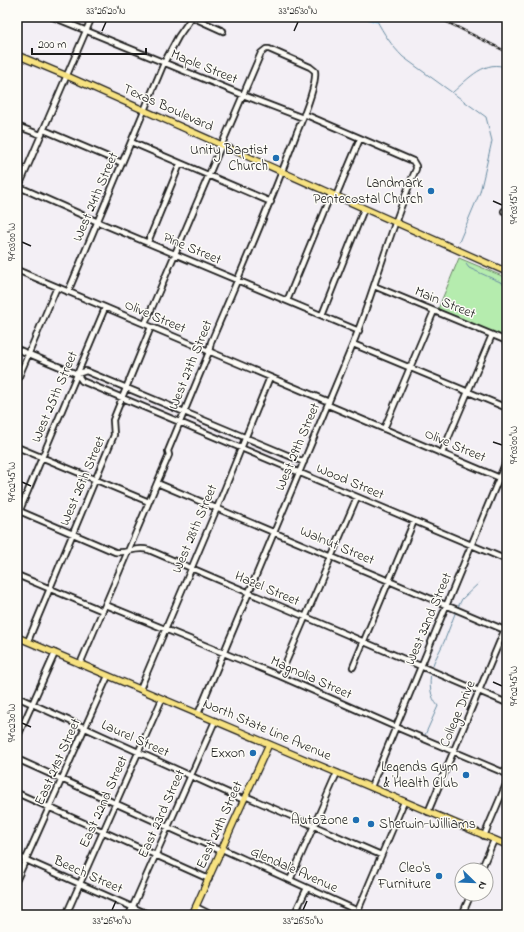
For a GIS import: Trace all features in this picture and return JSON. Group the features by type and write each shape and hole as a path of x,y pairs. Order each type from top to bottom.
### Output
{"main road":[{"name":"Texas Boulevard","path":"17,55 507,272"},
{"name":"North State Line Avenue","path":"17,637 507,845"},
{"name":"East 24th Street","path":"192,915 269,744"}],"street":[{"name":"Maple Street","path":"53,17 243,95 360,138 415,163 416,169 409,186"},
{"path":"18,188 92,17"},
{"path":"192,17 223,31"},
{"name":"West 24th Street","path":"68,292 164,63 178,36 192,17"},
{"name":"West 27th Street","path":"80,664 157,483 168,455 168,451 209,352 211,342 283,172 314,84 314,71 310,67 266,49 261,52 243,95"},
{"path":"145,324 243,95"},
{"path":"17,126 41,135"},
{"path":"44,130 122,162"},
{"path":"286,301 360,138"},
{"path":"131,142 271,202"},
{"path":"148,242 180,164"},
{"name":"West 29th Street","path":"198,714 359,331 394,222 409,186"},
{"name":"Pine Street","path":"18,188 359,331"},
{"path":"322,315 364,209"},
{"name":"Olive Street","path":"17,270 270,377 384,429 507,480"},
{"name":"Main Street","path":"374,286 507,341"},
{"path":"17,381 57,287"},
{"name":"West 25th Street","path":"17,517 18,510 105,308"},
{"path":"384,429 434,311"},
{"name":"West 26th Street","path":"28,642 114,435 113,420 152,327"},
{"path":"442,453 492,335"},
{"path":"353,344 507,408"},
{"name":"Wood Street","path":"17,349 77,374 82,381 507,560"},
{"name":"Wood Street","path":"77,374 86,371 304,462"},
{"name":"West 28th Street","path":"140,689 217,508 270,377"},
{"path":"17,447 149,502"},
{"name":"West 32nd Street","path":"371,787 507,459"},
{"name":"Walnut Street","path":"157,483 389,580 506,631"},
{"path":"280,676 357,497"},
{"name":"Hazel Street","path":"18,510 115,552 122,553 137,548 148,550 507,703"},
{"path":"353,667 414,521"},
{"path":"17,575 103,611"},
{"name":"Magnolia Street","path":"106,605 280,676 396,728 507,774"},
{"name":"College Drive","path":"428,812 506,631 507,624"},
{"path":"17,738 55,653"},
{"name":"East 21st Street","path":"17,879 108,676"},
{"name":"Laurel Street","path":"17,697 191,776 314,826 381,856"},
{"name":"East 22nd Street","path":"66,915 162,698"},
{"name":"East 23rd Street","path":"129,915 215,721"},
{"name":"Glendale Avenue","path":"17,759 115,804 290,880 357,913"},
{"path":"290,880 337,773"},
{"path":"484,836 507,782"},
{"path":"17,793 209,879"},
{"path":"357,913 404,802"},
{"path":"485,862 494,840"},
{"name":"Beech Street","path":"17,856 150,915"},
{"path":"294,915 307,888"},
{"path":"462,915 468,902"},
{"path":"196,907 212,915"}],"green space":[{"path":"459,258 507,278 507,338 438,309"}],"waterway":[{"path":"370,17 376,19"},
{"path":"376,19 388,39 403,57 486,117 492,141 480,192 459,242"},
{"path":"453,92 478,71 492,66 507,68"},
{"path":"466,264 469,268 507,285"},
{"path":"502,553 507,549"},
{"path":"457,609 462,599 480,582"},
{"path":"432,669 456,611"},
{"path":"425,735 438,706 433,699 431,690 431,673"}],"railway":[{"path":"437,17 507,52"}],"place":[{"name":"Unity Baptist Church","path":"276,158"},
{"name":"Landmark Pentecostal Church","path":"431,191"},
{"name":"Exxon","path":"253,753"},
{"name":"Legends Gym & Health Club","path":"466,775"},
{"name":"AutoZone","path":"356,820"},
{"name":"Sherwin-Williams","path":"371,824"},
{"name":"Cleo's Furniture","path":"439,876"}]}
